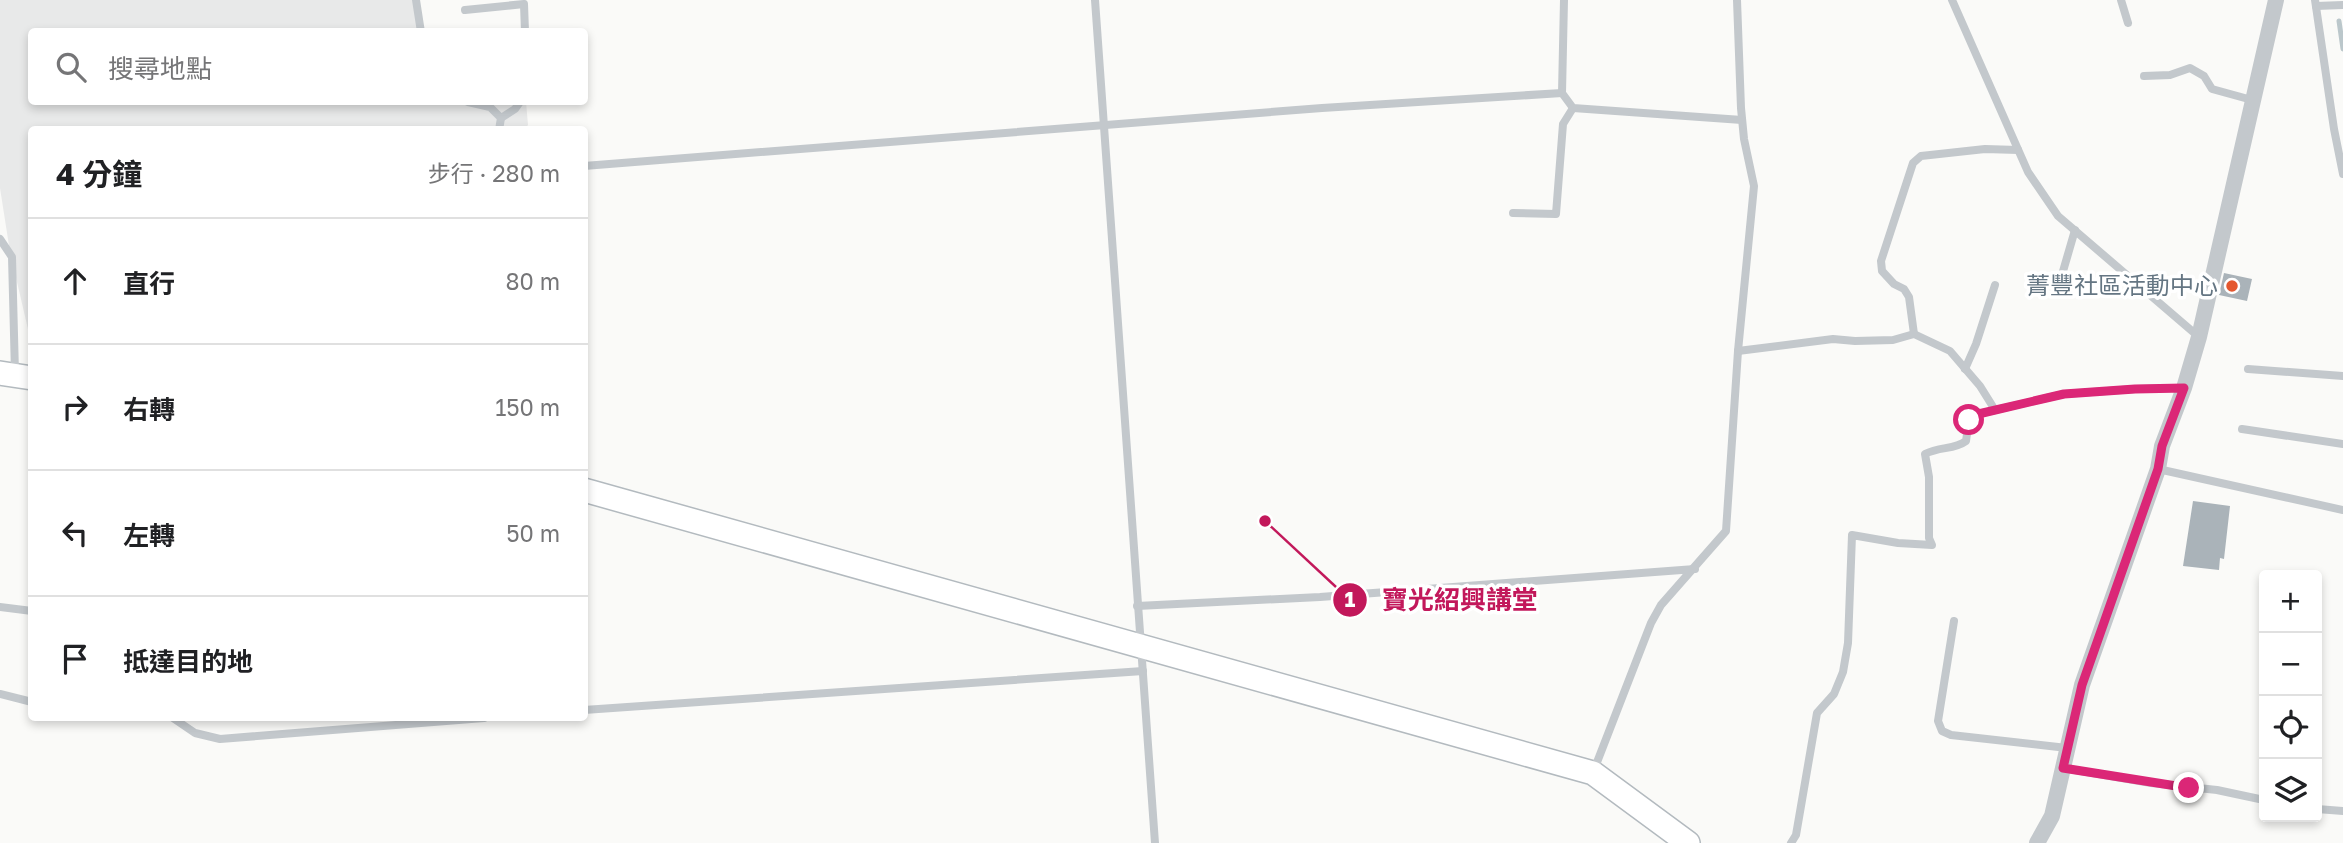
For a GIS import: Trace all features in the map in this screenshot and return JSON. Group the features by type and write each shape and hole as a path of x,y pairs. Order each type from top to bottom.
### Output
{"street":[{"path":"2037,843 2052,816 2082,685 2158,469 2162,446 2184,388 2199,337 2276,0"},
{"path":"588,491 1593,773 1688,843"}],"lane":[{"path":"416,0 420,28"},
{"path":"1095,0 1155,843"},
{"path":"1564,0 1562,93 1573,108 1742,120"},
{"path":"1593,773 1651,623 1661,605 1726,531 1738,351 1754,186 1742,120 1738,0"},
{"path":"1952,0 2028,172 2044,198 2058,216 2109,262 2199,337"},
{"path":"2121,0 2128,23"},
{"path":"2343,5 2316,3 2343,174"},
{"path":"465,10 524,4 525,28"},
{"path":"2144,76 2170,75 2190,68 2204,76 2212,89 2252,100"},
{"path":"588,166 1322,108 1562,93"},
{"path":"481,105 490,107 500,118 499,126"},
{"path":"500,118 518,105"},
{"path":"1513,213 1556,214 1563,124 1573,108"},
{"path":"1914,334 1909,298 1904,289 1894,284 1882,271 1881,261 1913,163 1922,156 1985,149 2018,150"},
{"path":"2059,285 2076,230"},
{"path":"0,239 12,257 15,376"},
{"path":"1965,369 1995,285"},
{"path":"1738,351 1833,339 1893,340 1914,334 1950,351 1980,386 1995,410"},
{"path":"2248,369 2343,376"},
{"path":"1791,843 1796,835 1817,713 1834,694 1843,672 1848,643 1853,535 1898,543 1932,545 1929,538 1929,477 1925,454 1937,448 1959,446 1966,441 1969,420 1974,415 2064,394 2184,388"},
{"path":"2242,429 2343,444"},
{"path":"2158,469 2343,510"},
{"path":"1137,606 1320,597 1695,569"},
{"path":"0,607 28,610"},
{"path":"1954,621 1938,721 1942,731 1951,735 2067,748"},
{"path":"588,710 1143,671"},
{"path":"0,694 28,701"},
{"path":"177,721 195,733 220,739 446,721"},
{"path":"2063,768 2151,783 2217,790 2259,799"},
{"path":"2322,809 2343,811"}],"shaded area":[{"path":"0,0 418,0 418,28 28,28 28,105 526,105 527,126 28,126 28,329 10,252 0,188"}],"building":[{"name":"菁豐社區活動中心","path":"2224,273 2252,279 2247,301 2219,295"},
{"path":"2193,501 2230,506 2224,559 2220,558 2219,570 2183,566"}],"waterway":[{"path":"2339,21 2343,49"}],"place":[{"name":"菁豐社區活動中心","path":"2232,286"},
{"name":"寶光紹興講堂","path":"1265,521"}],"route":[{"path":"1969,420 1974,415 2064,394 2184,388 2082,685 2063,768 2189,788"}]}
